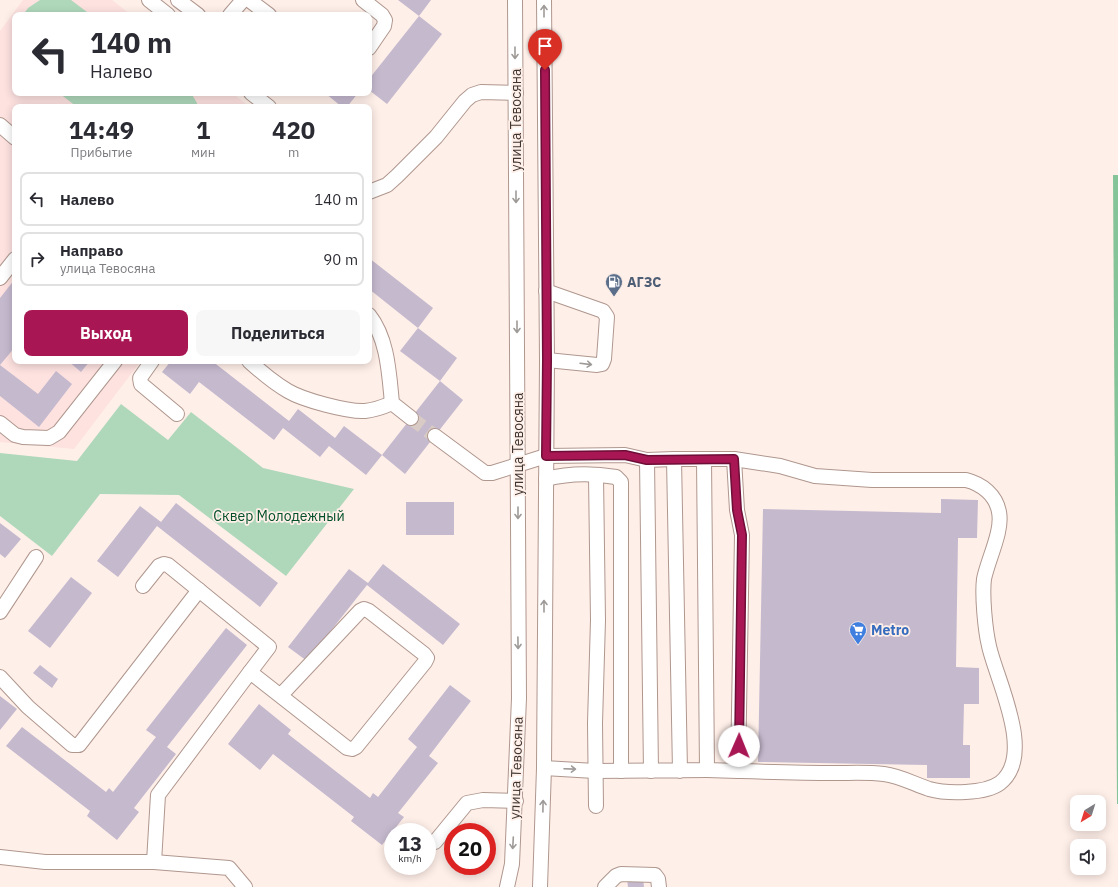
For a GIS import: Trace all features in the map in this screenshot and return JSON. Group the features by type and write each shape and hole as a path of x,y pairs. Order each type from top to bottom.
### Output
{"street":[{"path":"149,0 164,12"},
{"path":"178,0 194,12"},
{"path":"233,12 243,0"},
{"path":"249,0 265,12"},
{"path":"363,0 382,15 385,20 384,26 372,44"},
{"name":"улица Тевосяна","path":"507,887 512,864 516,801 519,698 515,0"},
{"name":"улица Тевосяна","path":"540,887 544,768 547,360 544,0"},
{"path":"372,191 388,185 436,137 465,101 472,95 481,92 516,93"},
{"path":"255,96 265,104"},
{"path":"0,125 12,135"},
{"path":"0,278 12,263"},
{"path":"546,291 603,311 607,318 604,360 602,364 597,365 547,360"},
{"path":"372,320 380,334 386,357 392,403 411,418"},
{"path":"0,423 19,436 53,437 59,432 113,364"},
{"path":"150,364 140,378 141,384 177,414"},
{"path":"253,364 275,383 289,392 307,399 346,409 364,411 379,409 392,403"},
{"path":"435,436 485,473 492,473 546,456 625,455 647,460 734,459 780,466 816,476 872,480 966,480 976,482 985,488 994,499 999,512 998,528 984,581 986,633 991,657 1013,722 1014,750 1012,767 1006,778 990,788 975,791 942,792 912,781 884,774 707,770 595,771 544,768"},
{"path":"674,459 680,770"},
{"path":"704,459 707,770"},
{"path":"734,459 737,510 742,535 738,771"},
{"path":"647,460 651,771"},
{"path":"546,479 561,475 613,476 619,479 621,486 621,771"},
{"path":"596,476 598,620 595,771 596,806"},
{"path":"2,602 36,558"},
{"path":"143,586 159,566 164,564 168,565 269,647 158,795 154,862"},
{"path":"0,677 28,707 72,745 79,745 199,590"},
{"path":"250,672 347,748 352,749 356,747 396,699 427,658 424,654 369,611 364,609 360,611 281,695"},
{"path":"436,841 467,802 483,800 516,801"},
{"path":"0,857 45,862 154,862 229,868 245,887"},
{"path":"605,887 616,876 621,874 655,875 658,879 659,887"}],"shaded area":[{"path":"23,0 112,0 127,12 14,12"},
{"path":"12,15 12,96 236,96 246,104 12,104 12,364 139,364 74,449 0,442 0,31"}],"green space":[{"path":"40,0 71,0 87,12 25,12 28,8"},
{"path":"63,96 193,96 197,103 197,104 73,104"},
{"path":"1113,175 1118,175 1118,804 1117,804"},
{"name":"Сквер Молодежный","path":"121,404 168,440 191,412 263,468 354,489 286,576 179,495 100,494 52,556 0,516 0,453 77,461"}],"building":[{"path":"398,0 431,0 419,16"},
{"path":"419,16 442,34 387,104 372,92 372,75"},
{"path":"329,96 356,96 349,104 338,104"},
{"path":"372,260 433,308 418,328 372,291"},
{"path":"12,283 12,351 0,365 0,298"},
{"path":"418,328 457,358 440,381 400,351"},
{"path":"72,364 88,364 81,372"},
{"path":"169,364 216,364 289,421 298,409 335,438 344,426 382,455 366,475 329,446 320,457 283,428 274,440 199,382 190,394 162,372"},
{"path":"0,365 38,394 56,371 72,384 39,427 0,396"},
{"path":"440,381 463,400 405,474 382,455"},
{"name":"Metro","path":"941,499 978,500 977,538 958,538 956,667 979,668 979,704 964,704 963,745 970,745 970,778 927,778 927,765 758,762 763,509 941,513"},
{"path":"406,502 454,502 454,535 406,535"},
{"path":"176,503 278,583 260,607 157,526 118,577 97,561 140,506 161,522"},
{"path":"0,523 21,539 5,558 0,554"},
{"path":"383,564 460,624 443,645 367,585 307,661 288,647 349,569 368,583"},
{"path":"71,577 92,593 50,648 28,631"},
{"path":"226,628 247,645 167,747 176,754 134,808 139,812 117,840 87,816 90,811 6,746 22,727 106,792 109,788 113,792 156,737 146,730"},
{"path":"40,665 58,679 52,688 33,673"},
{"path":"450,685 471,701 429,756 438,763 398,813 404,817 399,823 384,823 384,842 382,845 351,821 354,817 273,754 260,770 228,744 259,704 291,730 288,734 370,798 373,793 378,797 417,747 408,739"},
{"path":"0,696 17,709 0,730"},
{"path":"643,878 644,887 628,887 627,879"}],"tunnel":[{"path":"411,418 435,436"}],"place":[{"name":"АГЗС","path":"614,297"},
{"name":"Metro","path":"858,645"}],"route":[{"path":"545,70 547,360 546,456 625,455 647,460 734,459 737,510 742,535 739,746"}]}
